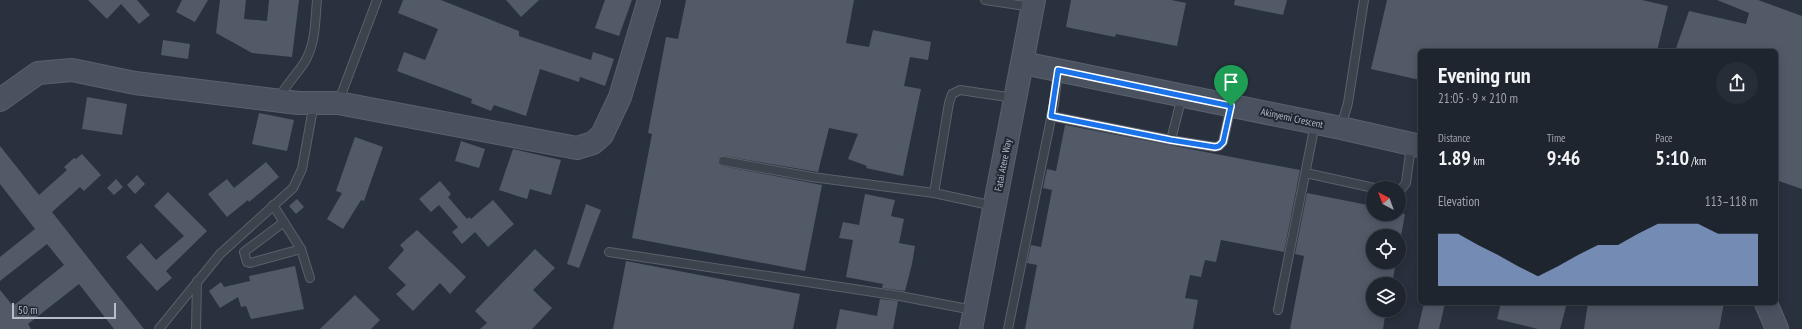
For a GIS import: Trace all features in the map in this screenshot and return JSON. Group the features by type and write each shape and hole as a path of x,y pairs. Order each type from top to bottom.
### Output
{"street":[{"path":"0,100 38,73 72,70 135,83 278,101 298,103 338,103 577,148 593,143 602,135 620,97 649,0"},
{"name":"Fatai Atere Way","path":"972,319 1034,4"},
{"name":"Akinyemi Crescent","path":"1023,63 1341,128 1416,145"},
{"path":"1767,305 1777,329"}],"lane":[{"path":"278,101 284,89 305,62 311,49 314,35 317,0"},
{"path":"338,103 377,0"},
{"path":"985,0 1034,4"},
{"path":"1341,128 1348,103 1364,0"},
{"path":"1008,329 1051,116 1058,70"},
{"path":"934,193 952,94 960,90 1016,98"},
{"path":"1171,140 1182,96"},
{"path":"159,329 220,254 293,188 302,169 314,102"},
{"path":"1051,116 1171,140 1219,146 1225,137 1231,106"},
{"path":"1278,310 1315,123"},
{"path":"1406,183 1416,145"},
{"path":"723,161 812,177 934,193 995,207"},
{"path":"1306,173 1366,186"},
{"path":"273,205 301,249 310,278"},
{"path":"284,222 244,252 247,262 250,263 301,249"},
{"path":"609,252 900,296 972,319"},
{"path":"196,329 197,281"}],"building":[{"path":"88,0 137,0 150,15 139,24 121,4 107,19"},
{"path":"182,0 208,0 195,22 176,12"},
{"path":"220,0 246,0 244,19 267,21 269,0 299,0 292,57 252,53 216,33"},
{"path":"403,0 441,0 519,31 519,36 591,60 593,52 614,59 605,86 580,77 579,82 540,69 526,116 494,105 491,111 471,103 472,99 397,71 404,52 425,60 438,29 398,13"},
{"path":"506,0 539,0 521,17"},
{"path":"605,0 632,0 619,36 595,28"},
{"path":"686,0 854,0 846,43 869,47 873,30 931,42 928,60 910,57 904,86 921,89 903,176 866,168 867,166 848,159 858,134 829,128 818,172 724,156 719,158 718,163 722,166 822,185 805,271 632,238 652,134 648,133 666,37 678,39"},
{"path":"1071,0 1171,0 1186,3 1177,46 1116,34 1115,37 1066,27"},
{"path":"1235,0 1287,0 1283,15 1234,5"},
{"path":"1387,0 1642,0 1668,6 1657,49 1418,49 1418,80 1371,69"},
{"path":"1717,0 1758,0 1802,16 1802,189 1778,181 1778,49 1676,49 1689,11 1746,24 1749,13"},
{"path":"163,40 190,44 188,59 161,55"},
{"path":"87,97 127,104 122,135 82,129"},
{"path":"259,113 294,120 287,151 252,144"},
{"path":"1065,125 1300,170 1284,252 1221,240 1216,262 1205,260 1201,277 1190,275 1185,298 1198,300 1193,329 1025,329 1037,265 1027,263 1031,245 1041,247 1052,190 1043,188 1047,169 1056,171"},
{"path":"355,137 383,147 364,201 361,200 343,229 327,219 342,193 336,191"},
{"path":"461,141 485,149 479,168 455,161"},
{"path":"0,146 39,195 67,170 64,167 74,158 76,159 82,154 101,175 84,191 80,187 52,212 144,329 114,329 79,284 28,324 31,329 0,329 0,290 13,306 64,265 47,244 0,281 0,257 35,229 0,184"},
{"path":"513,149 561,160 551,195 530,189 527,199 499,190"},
{"path":"266,162 279,177 249,202 248,200 227,217 208,194 227,179 234,188"},
{"path":"137,175 145,184 135,194 127,185"},
{"path":"116,179 123,187 114,195 107,188"},
{"path":"440,181 451,194 448,197 467,219 469,217 471,219 493,200 514,224 488,247 475,232 462,244 452,232 458,227 439,205 431,212 419,199"},
{"path":"168,192 207,231 166,271 172,278 157,291 126,257 141,243 156,260 184,236 154,206"},
{"path":"1307,193 1366,205 1366,221 1404,221 1402,229 1366,229 1366,269 1395,269 1393,277 1366,277 1366,317 1385,317 1383,329 1290,329 1304,256 1295,254"},
{"path":"865,194 895,200 891,216 904,219 899,243 915,246 905,291 882,288 883,284 846,277 853,240 839,238 843,222 859,225"},
{"path":"297,199 304,207 296,214 289,206"},
{"path":"586,204 601,210 579,268 567,264"},
{"path":"417,230 466,277 450,294 440,283 413,311 396,294 406,285 388,268 404,250 400,245"},
{"path":"535,249 555,268 533,290 552,308 532,329 480,329 487,323 475,311"},
{"path":"626,261 800,294 793,329 613,329"},
{"path":"295,266 304,309 251,319 246,306 241,307 238,297 220,308 209,291 221,282 224,287 250,281 249,276"},
{"path":"355,295 380,320 371,329 320,329"},
{"path":"880,299 898,301 893,329 836,329 840,309 877,316"},
{"path":"1424,305 1445,305 1439,329 1418,329"},
{"path":"1500,305 1566,305 1560,329 1538,329 1497,319"},
{"path":"1588,305 1724,305 1719,329 1584,329"}],"route":[{"path":"1058,70 1231,106 1225,137 1222,144 1215,147 1171,140 1051,116 1058,70"}]}
